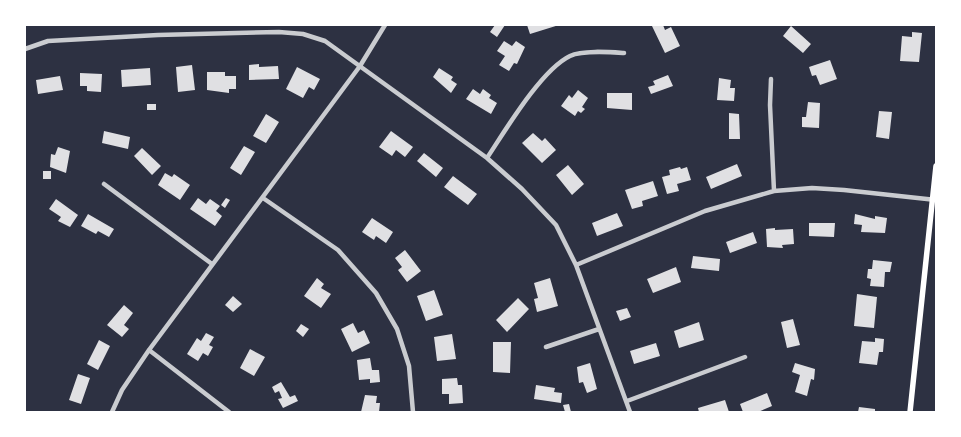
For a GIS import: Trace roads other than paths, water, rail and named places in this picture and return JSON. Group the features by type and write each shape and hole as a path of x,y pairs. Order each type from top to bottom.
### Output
{"main road":[{"path":"910,412 934,200 936,166"}],"street":[{"path":"112,412 122,390 148,350 360,66 385,25"},
{"path":"25,49 48,41 158,35 279,32 303,34 325,41 487,158 522,189 556,225 576,265 630,412"},
{"path":"487,158 542,79 570,56 596,52 624,53"},
{"path":"771,79 770,105 774,191"},
{"path":"104,184 212,264"},
{"path":"576,265 705,211 774,191 812,188 934,200"},
{"path":"263,198 338,250 376,294 397,329 410,366 413,412"},
{"path":"546,347 599,329"},
{"path":"148,350 229,412"},
{"path":"627,401 745,357"}]}
